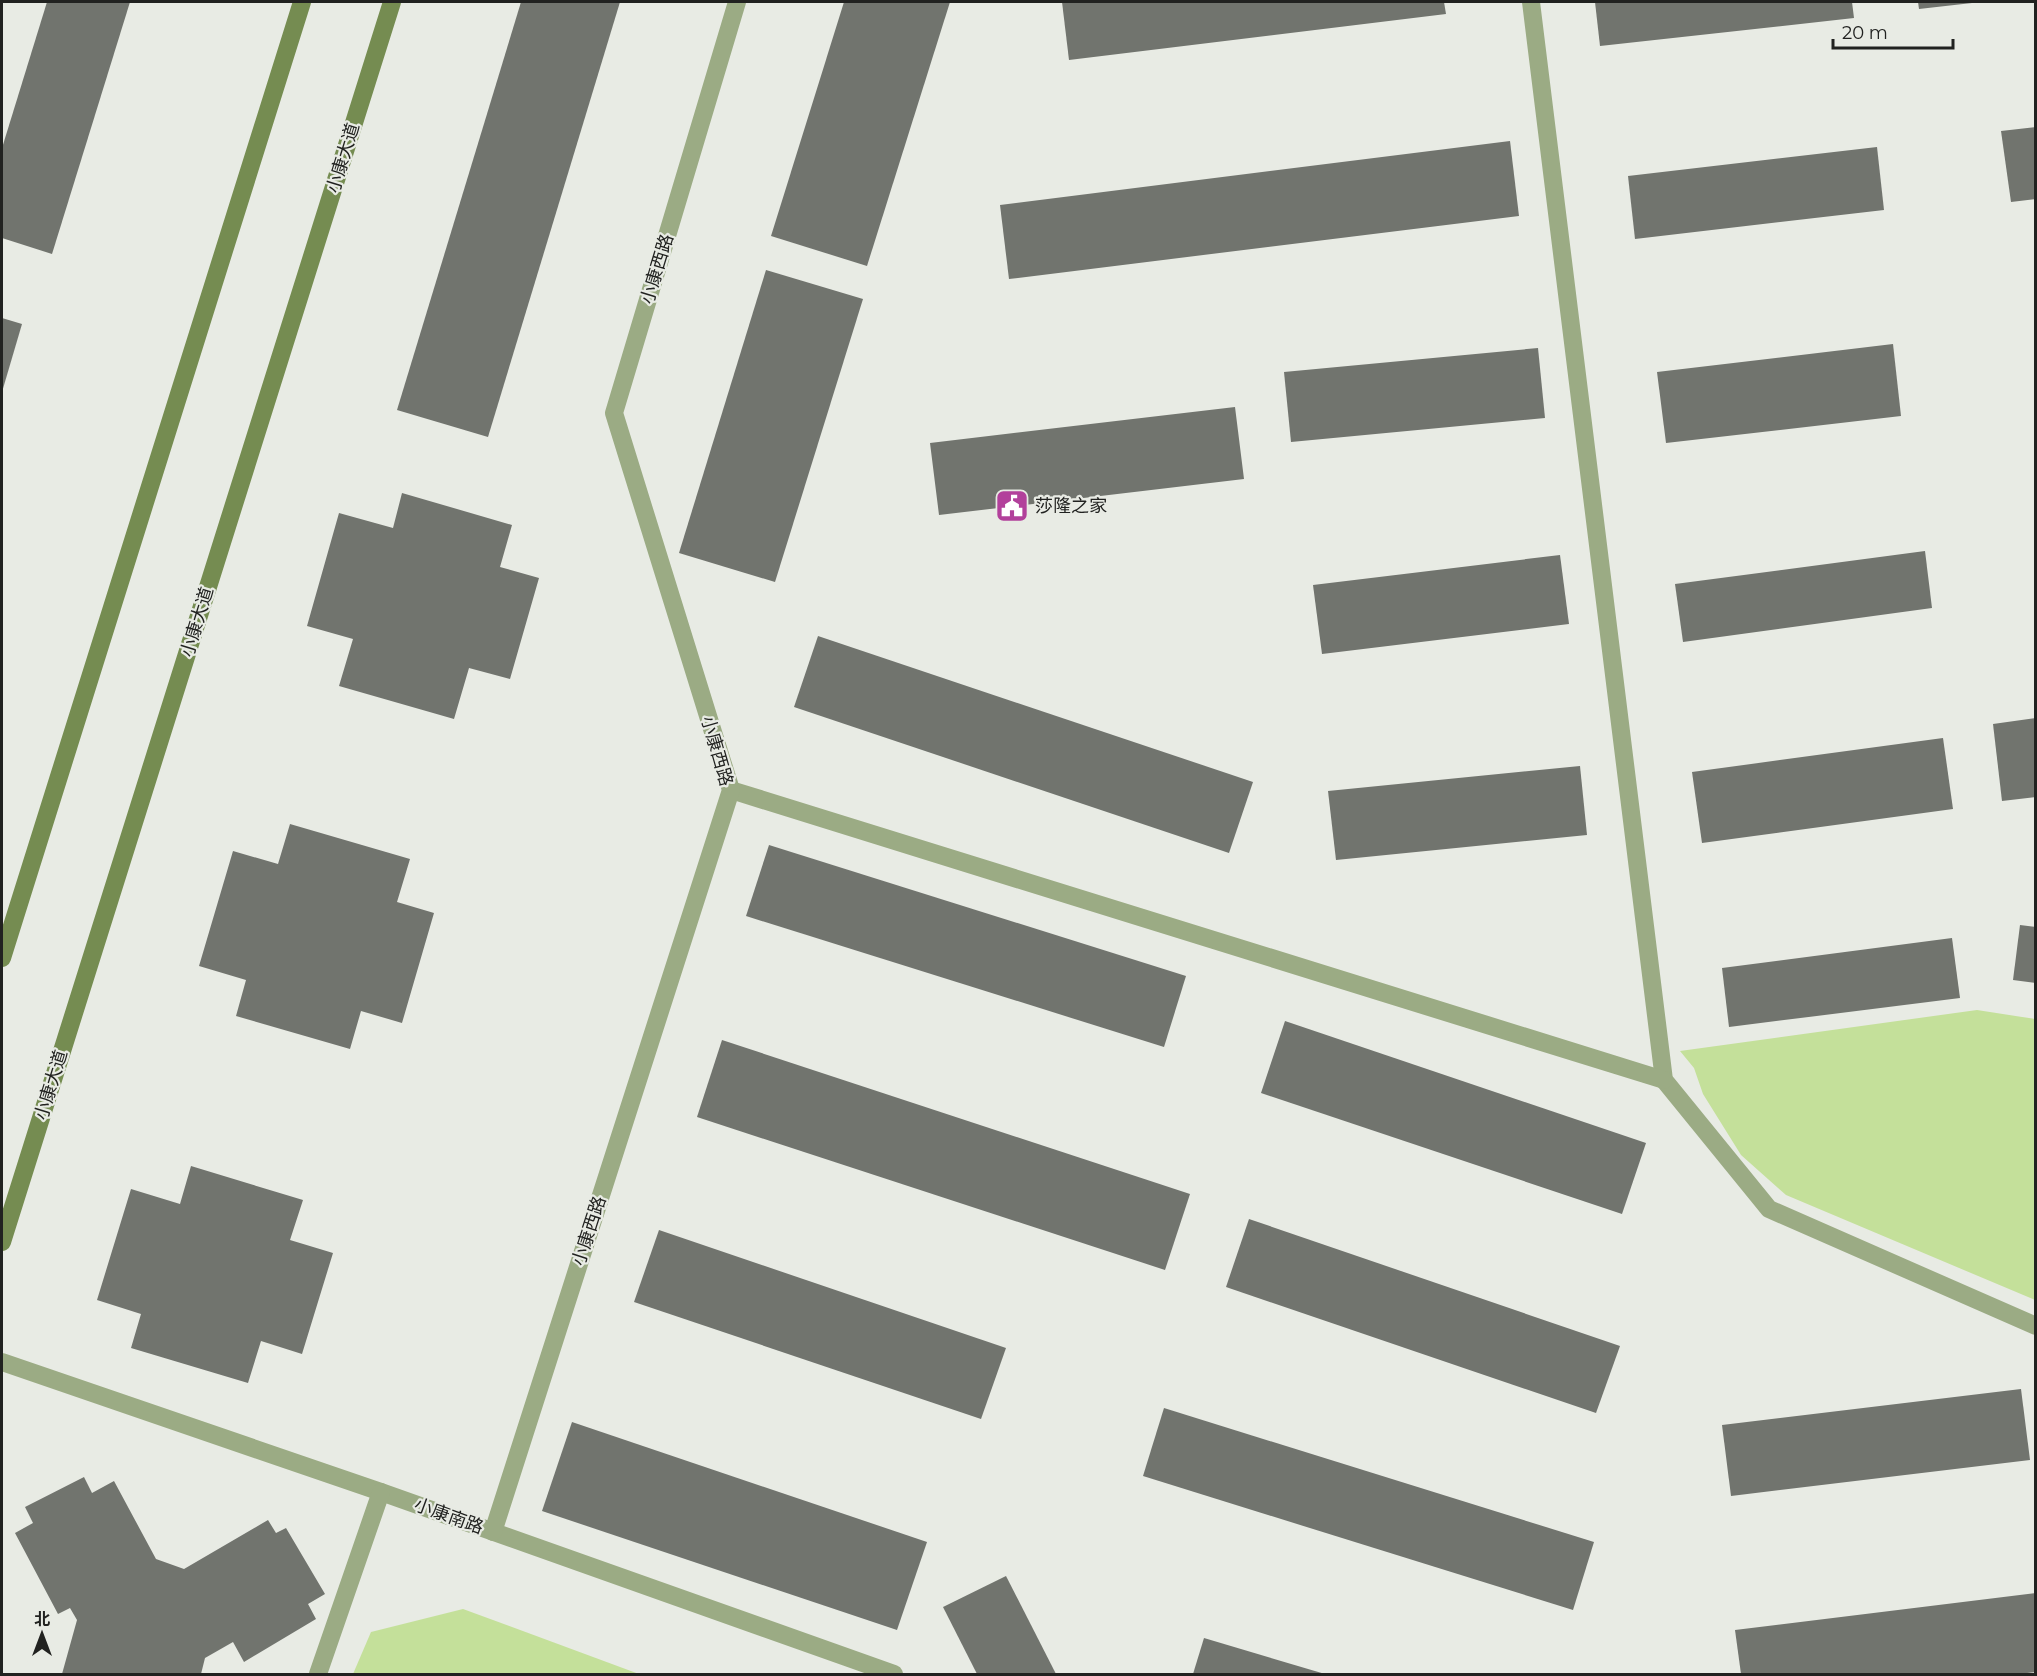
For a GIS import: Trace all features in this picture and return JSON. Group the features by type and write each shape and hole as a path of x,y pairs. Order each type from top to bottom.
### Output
{"main road":[{"path":"2,958 302,2"},
{"name":"小康大道","path":"2,1242 392,2"}],"lane":[{"name":"小康西路","path":"493,1532 730,790 614,413 737,2"},
{"path":"1530,2 1664,1080 1769,1209 2036,1326"},
{"path":"730,790 1664,1080"},
{"name":"小康南路","path":"2,1362 381,1492 894,1674"},
{"path":"318,1674 381,1492"}],"green space":[{"path":"1977,1010 2035,1019 2035,1300 1786,1195 1741,1155 1703,1094 1694,1068 1680,1051"},
{"path":"463,1609 639,1674 353,1674 371,1632"}],"building":[{"path":"47,2 130,2 52,254 2,238 2,148"},
{"path":"521,2 620,2 488,437 397,410"},
{"path":"844,2 950,2 867,266 771,236"},
{"path":"1062,2 1444,2 1446,14 1069,60"},
{"path":"1595,2 1852,2 1854,18 1600,46"},
{"path":"1918,2 1972,2 1972,3 1919,9"},
{"path":"2036,127 2036,199 2011,202 2001,131"},
{"path":"1510,141 1519,216 1009,279 1000,205"},
{"path":"1877,147 1884,210 1635,239 1628,176"},
{"path":"766,270 863,299 775,582 679,553"},
{"path":"2,318 22,324 2,392"},
{"path":"1893,344 1901,416 1666,443 1657,372"},
{"path":"1538,348 1545,418 1291,442 1284,372"},
{"path":"1235,407 1244,479 939,515 930,443"},
{"path":"402,493 512,525 500,567 539,578 510,679 469,668 454,719 339,686 353,639 307,626 339,513 393,528"},
{"path":"1925,551 1932,608 1683,642 1675,584"},
{"path":"1560,555 1569,624 1322,654 1313,585"},
{"path":"818,636 1253,782 1229,853 794,707"},
{"path":"2036,718 2036,797 2002,801 1993,724"},
{"path":"1943,738 1953,809 1702,843 1692,772"},
{"path":"1580,766 1587,835 1336,860 1328,791"},
{"path":"290,824 410,859 397,902 434,913 402,1023 361,1011 350,1049 236,1016 246,980 199,966 233,851 278,864"},
{"path":"769,845 1186,976 1164,1047 746,916"},
{"path":"2020,925 2036,927 2036,983 2013,980"},
{"path":"1952,938 1960,998 1729,1027 1722,968"},
{"path":"1285,1021 1646,1143 1622,1214 1261,1093"},
{"path":"722,1040 1190,1194 1165,1270 697,1117"},
{"path":"191,1166 303,1200 290,1240 333,1253 302,1354 261,1341 248,1383 131,1348 141,1314 97,1300 131,1189 180,1204"},
{"path":"1249,1219 1620,1346 1596,1413 1226,1287"},
{"path":"659,1230 1006,1348 981,1419 634,1302"},
{"path":"2021,1389 2030,1460 1731,1496 1722,1425"},
{"path":"1164,1408 1594,1542 1573,1610 1143,1476"},
{"path":"572,1422 927,1542 897,1630 542,1511"},
{"path":"84,1477 92,1493 114,1481 156,1559 184,1569 268,1520 276,1533 286,1528 325,1594 308,1604 316,1619 244,1662 233,1642 205,1658 201,1674 62,1674 77,1620 70,1608 58,1614 15,1533 33,1523 25,1507"},
{"path":"1006,1576 1056,1674 977,1674 943,1607"},
{"path":"2036,1593 2036,1672 2018,1674 1741,1674 1735,1630"},
{"path":"1204,1638 1325,1674 1193,1674"}],"place":[{"name":"莎隆之家","path":"1012,506"}]}
